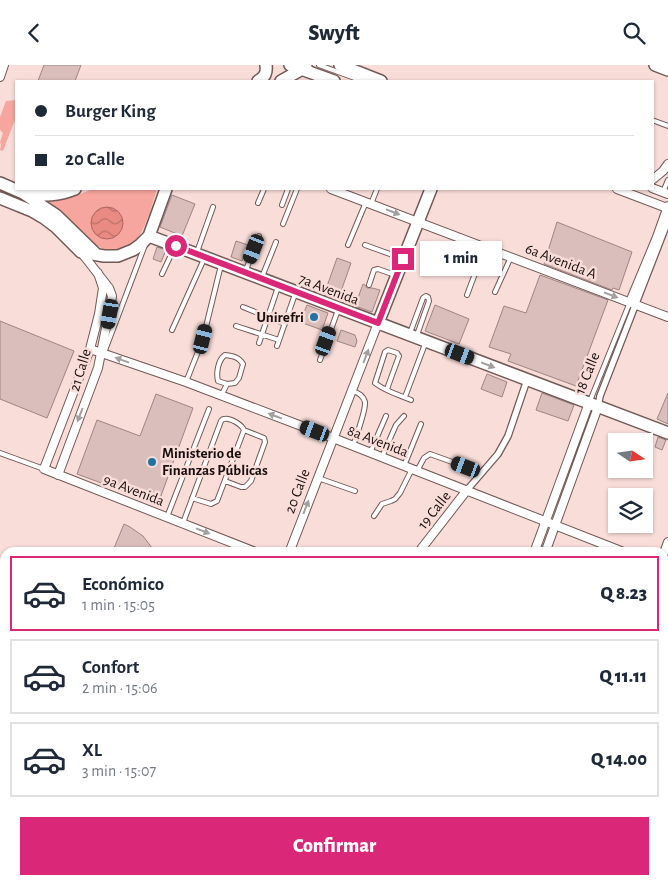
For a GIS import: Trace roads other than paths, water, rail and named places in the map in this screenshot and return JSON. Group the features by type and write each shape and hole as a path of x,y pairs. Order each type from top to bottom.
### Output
{"main road":[{"path":"260,80 264,77 267,71 266,65"},
{"path":"290,65 307,67 332,80"},
{"path":"340,65 371,80"},
{"path":"360,65 371,80"},
{"path":"655,65 668,69"},
{"path":"283,80 307,67"},
{"path":"0,183 15,190"},
{"path":"16,190 56,215 96,254"},
{"path":"23,193 50,195 72,190"},
{"name":"21 Calle","path":"148,235 166,190"},
{"name":"20 Calle","path":"378,323 431,190"},
{"path":"0,198 44,218 81,252 112,256 123,254 133,251 148,235"},
{"name":"7a Avenida","path":"148,235 668,433"}],"street":[{"path":"0,77 4,65"},
{"path":"654,178 668,164"},
{"path":"654,189 666,193"},
{"name":"6a Avenida A","path":"334,190 668,317"},
{"path":"620,190 667,207"},
{"name":"18 Calle","path":"536,547 593,405 600,396 667,207"},
{"name":"18 Calle","path":"633,304 668,221"},
{"name":"21 Calle","path":"58,475 103,353 112,296 109,288 81,252"},
{"name":"21 Calle","path":"44,469 90,349 100,314 103,288 98,273"},
{"name":"20 Calle","path":"291,547 378,323"},
{"name":"8a Avenida","path":"90,349 221,396 467,490 555,525 600,547"},
{"name":"19 Calle","path":"423,547 498,454 508,436 528,380"},
{"name":"18 Calle","path":"547,547 593,405"},
{"name":"9a Avenida","path":"44,469 243,547"}],"lane":[{"path":"319,65 371,80"},
{"path":"654,121 668,126"},
{"path":"666,193 668,180"},
{"path":"258,203 264,190"},
{"path":"282,205 288,190"},
{"path":"283,224 297,190"},
{"path":"348,245 376,190"},
{"path":"172,330 200,255 213,207"},
{"name":"21 Calle","path":"103,353 148,235"},
{"path":"245,273 260,236"},
{"path":"261,279 276,242"},
{"path":"365,245 403,259"},
{"path":"162,274 176,246"},
{"path":"467,295 485,247"},
{"path":"495,292 511,257"},
{"path":"186,383 203,339 221,263"},
{"path":"369,285 374,270 378,269 397,276"},
{"path":"259,343 278,285"},
{"path":"277,346 296,292"},
{"path":"405,397 423,298 426,296 429,301 417,338"},
{"path":"243,307 285,324"},
{"path":"320,359 338,308"},
{"path":"236,326 279,340"},
{"path":"387,389 399,356 388,350 385,352 375,383 387,389 411,400"},
{"path":"225,355 234,356 244,364 235,383 227,384 218,381 216,374 222,357 225,355"},
{"path":"221,396 227,384"},
{"path":"352,391 360,394 365,402 364,412 353,446"},
{"path":"167,517 209,409"},
{"path":"370,453 386,416"},
{"path":"382,457 396,425 404,416"},
{"path":"183,523 221,421 226,419 239,424 244,430 264,438 265,442 251,481 245,487 224,481"},
{"path":"404,466 421,424"},
{"path":"192,498 211,504 216,501 244,430"},
{"name":"9a Avenida","path":"0,453 44,469"},
{"path":"374,516 382,504 395,499 424,458 430,454 466,467"},
{"path":"318,478 354,491"}],"water":[{"path":"107,207 118,212 123,223 118,234 107,239 96,234 91,223 96,212"}],"place":[{"name":"Unirefri","path":"314,317"},
{"name":"Ministerio de Finanzas Públicas","path":"152,462"}]}
